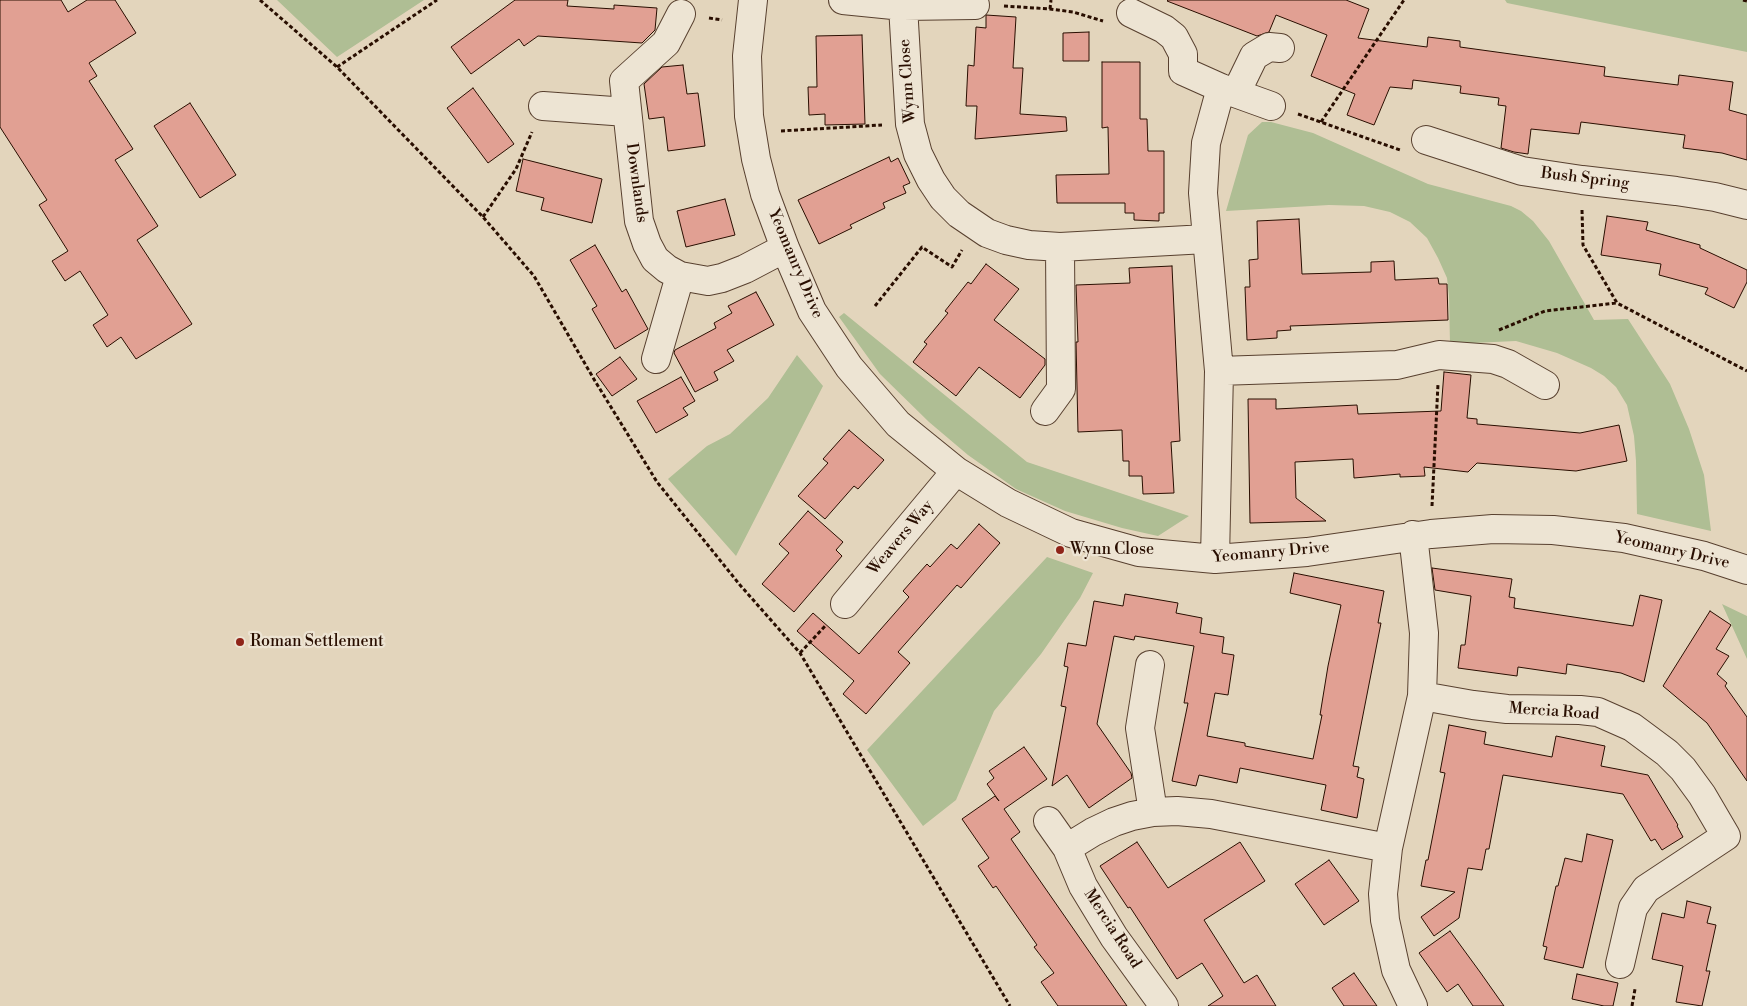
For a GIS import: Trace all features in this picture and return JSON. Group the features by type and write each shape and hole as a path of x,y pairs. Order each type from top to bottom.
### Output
{"street":[{"path":"843,0 903,6 975,5"},
{"name":"Wynn Close","path":"903,6 910,124 918,154 931,180 943,198 959,214 976,226 1006,240 1029,245 1060,247 1206,239"},
{"name":"Yeomanry Drive","path":"751,12 747,56 749,116 756,159 765,194 812,312 849,366 898,424 956,471 1008,503 1071,533 1139,552 1215,560 1307,552 1422,535 1493,528 1554,530 1624,538 1704,556 1747,570"},
{"name":"Downlands","path":"681,14 666,43 624,81 640,221 647,244 655,259 667,269 680,276 708,281 745,269 785,248"},
{"path":"1119,18 1164,29 1174,37 1183,54 1183,71 1271,106"},
{"path":"1215,560 1219,371 1203,193 1206,143 1229,90 1254,56 1269,47 1280,48"},
{"path":"543,106 627,112"},
{"name":"Bush Spring","path":"1426,140 1522,171 1676,191 1715,197 1747,205"},
{"path":"1045,411 1061,389 1060,247"},
{"path":"656,359 680,276"},
{"path":"1219,371 1397,365 1439,355 1494,359 1508,364 1545,385"},
{"name":"Weavers Way","path":"845,604 956,471"},
{"path":"1413,1006 1396,970 1385,920 1383,894 1388,848 1422,696 1424,633 1422,535"},
{"path":"1150,665 1140,728 1153,812"},
{"name":"Mercia Road","path":"1422,696 1507,709 1598,712 1632,727 1667,753 1683,769 1702,795 1726,836 1646,889 1633,908 1620,964"},
{"path":"1067,848 1114,822 1153,812 1177,811 1210,814 1388,848"},
{"name":"Mercia Road","path":"1048,821 1067,848 1083,886 1114,937 1164,1006"}],"path":[{"path":"260,0 337,67 483,217 534,276 657,482 740,586 800,654 1010,1006"},
{"path":"337,67 437,0"},
{"path":"1050,9 1052,0"},
{"path":"1321,122 1404,0"},
{"path":"1743,0 1747,1"},
{"path":"975,5 1050,9 1119,18"},
{"path":"681,14 751,12"},
{"path":"483,217 516,169 543,106"},
{"path":"1271,106 1401,151 1426,140"},
{"path":"752,132 910,124"},
{"path":"1582,180 1583,245 1617,303 1747,371"},
{"path":"875,306 922,247 952,268 976,226"},
{"path":"1492,333 1545,311 1617,303"},
{"path":"1422,535 1439,355"},
{"path":"800,654 845,604"}],"green space":[{"path":"277,0 424,0 337,57"},
{"path":"1505,0 1747,0 1747,52 1507,3"},
{"path":"1262,122 1271,122 1313,133 1428,184 1511,206 1521,211 1533,221 1549,241 1594,320 1628,319 1670,384 1689,429 1704,475 1711,531 1637,514 1634,436 1627,405 1616,387 1604,376 1557,353 1516,341 1450,344 1447,278 1427,238 1410,222 1390,212 1364,206 1329,205 1226,211 1248,135"},
{"path":"844,313 1027,462 1189,516 1158,536 1122,528 1065,511 1016,489 968,455 929,422 880,374 839,317"},
{"path":"797,355 823,386 736,556 668,479 707,446 730,434 768,398"},
{"path":"1047,557 1093,573 1080,598 1041,654 994,711 956,800 923,826 867,750"},
{"path":"1722,604 1747,616 1747,659"}],"building":[{"path":"0,0 61,0 68,12 87,0 115,0 136,33 89,63 97,76 89,81 133,149 115,160 158,226 137,240 192,324 136,359 121,337 107,347 93,325 108,315 80,271 65,281 52,261 68,251 39,205 47,200 0,127"},
{"path":"515,0 568,0 567,6 614,9 614,5 657,8 655,30 642,43 538,36 524,46 519,39 471,74 451,47"},
{"path":"1168,0 1346,0 1369,9 1358,38 1427,47 1428,37 1460,41 1460,47 1605,67 1604,76 1678,85 1679,75 1733,82 1729,110 1747,115 1747,160 1722,153 1683,148 1685,135 1581,122 1579,134 1531,129 1528,154 1514,152 1501,148 1506,106 1498,105 1499,98 1460,93 1461,86 1413,80 1412,89 1390,87 1374,125 1347,115 1355,94 1311,76 1327,35 1276,15 1269,32 1257,36"},
{"path":"986,15 1016,17 1013,68 1023,68 1020,114 1066,117 1067,131 975,139 977,106 966,106 968,65 974,66 976,27 986,28"},
{"path":"1089,32 1089,61 1063,61 1063,33"},
{"path":"862,35 865,124 825,125 825,114 809,115 808,87 817,87 816,36"},
{"path":"1102,62 1140,62 1140,119 1147,119 1148,151 1164,151 1164,213 1159,213 1159,221 1134,220 1134,213 1125,213 1125,203 1057,203 1056,175 1109,174 1108,127 1102,128"},
{"path":"683,65 687,94 698,93 705,146 668,151 664,117 649,119 644,84 662,67"},
{"path":"473,88 514,144 488,163 447,108"},
{"path":"190,103 236,175 200,198 154,126"},
{"path":"889,157 891,162 898,158 910,183 903,186 906,193 883,203 885,208 850,225 852,228 819,244 798,200"},
{"path":"523,159 602,179 592,223 541,210 544,198 516,191"},
{"path":"725,199 735,235 686,247 677,211"},
{"path":"1607,216 1648,222 1646,230 1700,245 1700,248 1747,270 1747,282 1734,308 1705,294 1708,288 1659,275 1661,264 1601,255"},
{"path":"1299,219 1302,274 1371,272 1371,262 1394,261 1395,280 1438,278 1439,284 1447,284 1448,320 1290,326 1291,330 1277,331 1277,338 1247,340 1245,287 1250,287 1249,260 1258,259 1257,221"},
{"path":"595,245 622,292 626,289 648,329 615,349 592,309 597,306 570,260"},
{"path":"986,264 1019,289 994,320 1045,359 1045,365 1020,398 979,367 956,396 913,362 927,344 924,342 948,313 945,311 968,282 971,284"},
{"path":"1172,266 1180,441 1171,442 1174,493 1143,494 1142,476 1129,476 1129,461 1123,461 1122,430 1078,432 1076,285 1130,283 1129,268"},
{"path":"756,292 774,325 727,350 734,361 714,372 718,380 695,392 674,353 675,350 716,328 714,323 732,313 728,306"},
{"path":"620,357 637,379 612,396 596,374"},
{"path":"1444,372 1471,375 1467,418 1477,419 1477,424 1580,433 1619,425 1627,461 1576,471 1477,463 1468,472 1424,467 1425,476 1400,477 1400,474 1354,478 1353,459 1295,462 1296,498 1326,521 1250,523 1248,399 1276,399 1276,409 1357,405 1358,414 1441,411"},
{"path":"681,377 695,401 683,408 688,415 656,433 637,401"},
{"path":"849,430 884,460 858,489 854,486 825,519 798,496 828,463 823,459"},
{"path":"808,511 843,542 836,550 842,556 794,612 762,584 789,553 779,544"},
{"path":"979,524 1000,543 961,588 957,585 898,652 910,663 866,714 843,694 854,681 797,631 813,613 859,654 909,597 903,591 927,564 930,567 951,544 957,549"},
{"path":"1432,568 1512,579 1509,597 1515,598 1514,608 1633,626 1640,595 1662,600 1644,682 1621,673 1567,664 1566,674 1518,667 1517,676 1458,668 1461,645 1465,645 1471,596 1435,590"},
{"path":"1294,573 1384,591 1378,623 1381,623 1353,766 1359,767 1357,777 1364,779 1357,818 1321,810 1326,785 1240,768 1237,783 1199,775 1196,786 1172,781 1188,703 1184,703 1194,646 1135,636 1134,640 1114,636 1097,724 1131,773 1132,778 1089,808 1067,775 1052,786 1066,707 1061,706 1068,667 1064,666 1068,643 1086,646 1094,601 1123,606 1125,594 1178,603 1176,613 1202,618 1200,633 1224,637 1222,653 1234,655 1228,695 1215,693 1207,736 1245,743 1245,746 1313,759 1322,715 1320,715 1328,666 1341,605 1290,593"},
{"path":"1710,611 1731,625 1716,649 1729,656 1717,674 1727,683 1725,686 1747,717 1747,781 1707,723 1663,686"},
{"path":"1449,725 1486,732 1484,744 1552,757 1556,736 1605,746 1601,766 1648,775 1678,825 1683,837 1662,850 1655,839 1651,841 1623,794 1503,775 1489,849 1486,849 1482,870 1468,868 1459,918 1434,936 1421,917 1455,892 1421,886 1445,773 1440,772"},
{"path":"1024,747 1047,779 1004,809 1020,832 1011,839 1127,1006 1058,1006 1041,982 1054,973 1034,947 1037,945 996,886 993,888 978,866 989,858 962,819 995,796 999,801 987,784 994,778 989,771"},
{"path":"1587,834 1613,840 1583,968 1544,959 1547,947 1543,946 1556,886 1558,886 1565,858 1582,862"},
{"path":"1137,842 1168,888 1240,842 1265,881 1204,920 1244,983 1257,975 1276,1006 1208,1006 1223,996 1202,963 1177,979 1130,907 1128,908 1100,866"},
{"path":"1329,860 1359,901 1324,925 1295,884"},
{"path":"1687,901 1711,907 1707,923 1716,925 1706,971 1710,971 1702,1006 1676,1002 1683,966 1652,959 1662,913 1684,918"},
{"path":"1450,931 1504,1006 1473,1006 1458,984 1447,992 1419,953"},
{"path":"1354,973 1377,1006 1344,1006 1332,988"},
{"path":"1577,974 1618,983 1613,1006 1604,1006 1572,999"}],"place":[{"name":"Wynn Close","path":"1060,550"},
{"name":"Roman Settlement","path":"240,642"}]}
